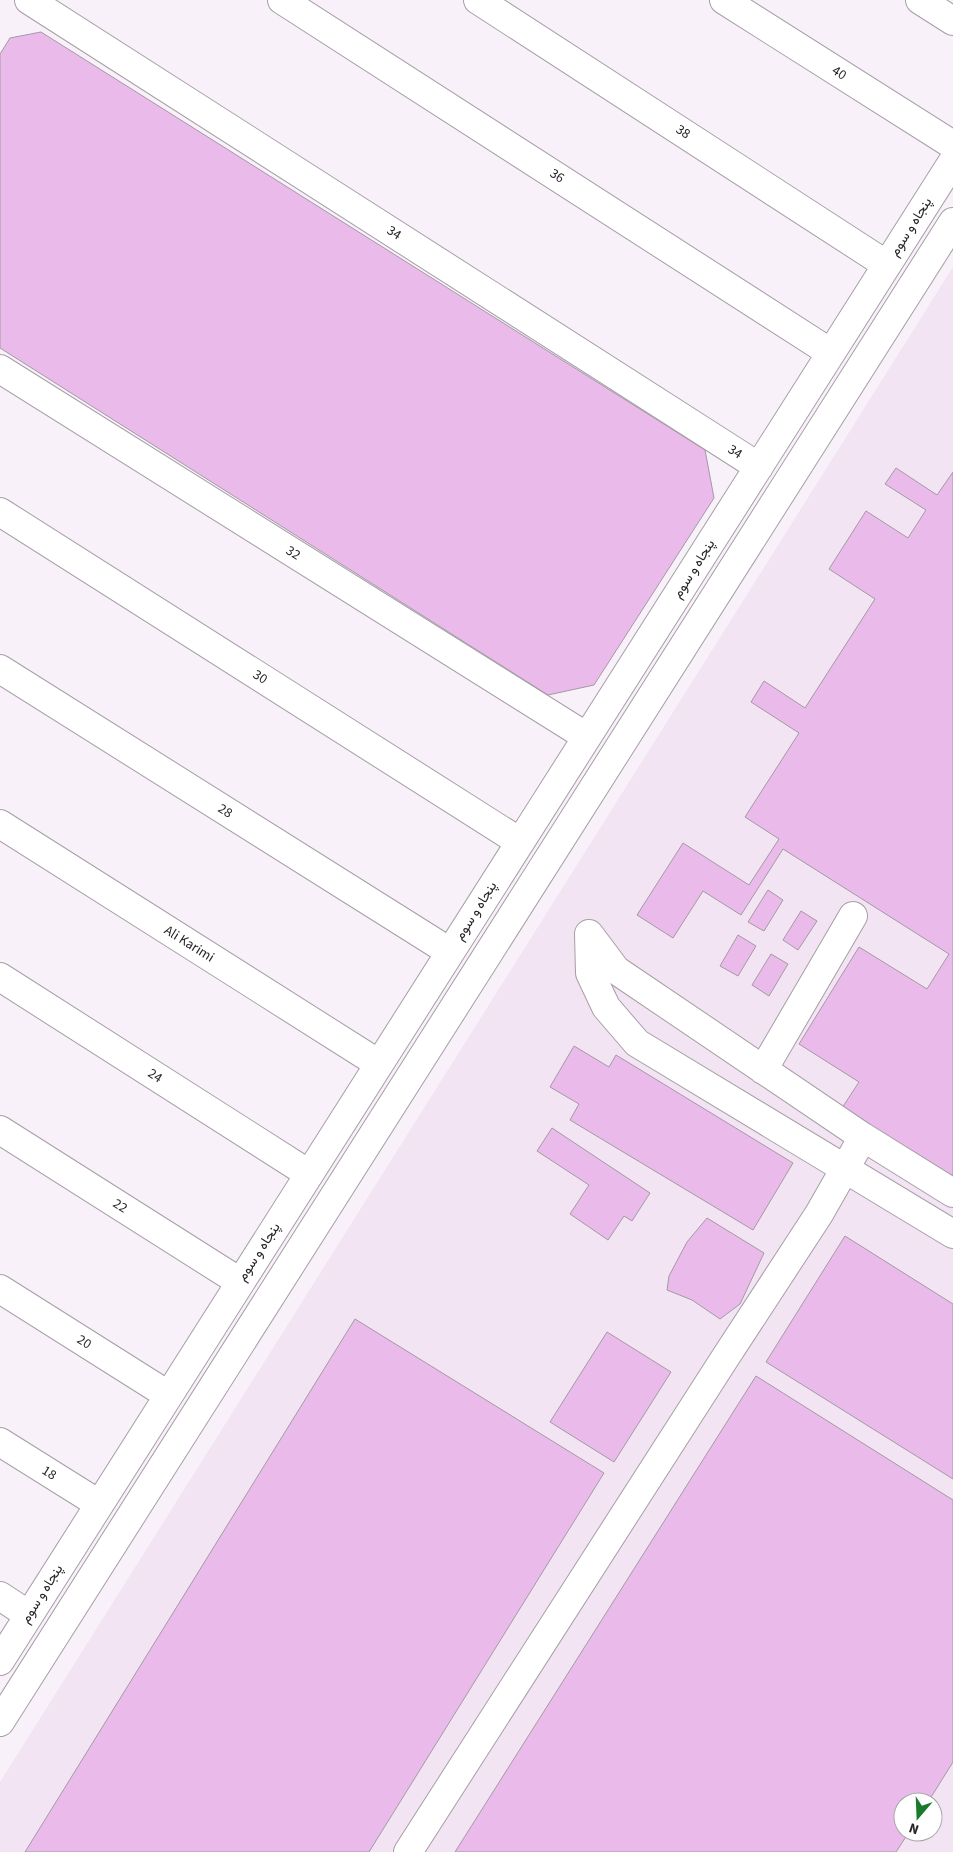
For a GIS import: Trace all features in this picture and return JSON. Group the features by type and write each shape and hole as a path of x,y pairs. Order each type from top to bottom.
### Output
{"street":[{"name":"34","path":"30,0 759,467"},
{"name":"36","path":"282,0 831,352"},
{"name":"38","path":"478,0 887,265"},
{"name":"40","path":"724,0 953,145"},
{"path":"920,0 953,22"},
{"name":"پنجاه و سوم","path":"0,1661 953,161"},
{"path":"0,1722 953,222"},
{"name":"32","path":"0,369 586,738"},
{"name":"30","path":"0,512 520,842"},
{"name":"28","path":"0,669 450,952"},
{"name":"Ali Karimi","path":"0,824 379,1064"},
{"path":"763,1070 853,916"},
{"path":"953,1193 863,1137 616,970 589,934 590,973 606,1007 637,1043 953,1234"},
{"name":"24","path":"0,977 309,1174"},
{"name":"22","path":"0,1130 240,1282"},
{"path":"408,1852 819,1214 863,1137"},
{"name":"20","path":"0,1289 168,1395"},
{"name":"18","path":"0,1442 99,1504"},
{"path":"0,1596 29,1615"}],"shaded area":[{"path":"953,267 953,1852 0,1852 0,1782"}],"building":[{"path":"41,32 705,450 714,498 594,685 548,695 0,348 0,54 10,38"},
{"path":"896,468 937,495 953,472 953,1177 842,1108 859,1082 799,1044 859,947 927,989 949,954 783,849 741,915 703,891 673,938 637,915 683,843 749,885 779,839 745,817 799,733 751,702 764,681 805,708 875,599 829,569 866,511 908,538 926,510 885,484"},
{"path":"768,890 783,900 764,931 748,922"},
{"path":"801,911 817,921 798,950 783,940"},
{"path":"738,935 756,946 738,976 720,966"},
{"path":"771,954 788,964 769,996 752,985"},
{"path":"574,1046 609,1067 616,1055 793,1163 753,1230 570,1120 579,1104 550,1087"},
{"path":"552,1128 650,1193 632,1221 624,1216 608,1240 570,1214 589,1185 537,1151"},
{"path":"707,1218 764,1253 740,1304 720,1319 692,1300 667,1290 669,1276 687,1242"},
{"path":"845,1236 953,1304 953,1479 766,1362"},
{"path":"355,1319 604,1473 369,1852 25,1852"},
{"path":"607,1332 671,1372 614,1462 550,1422"},
{"path":"756,1376 953,1500 953,1762 934,1792 893,1792 893,1842 902,1842 896,1852 455,1852"}]}
